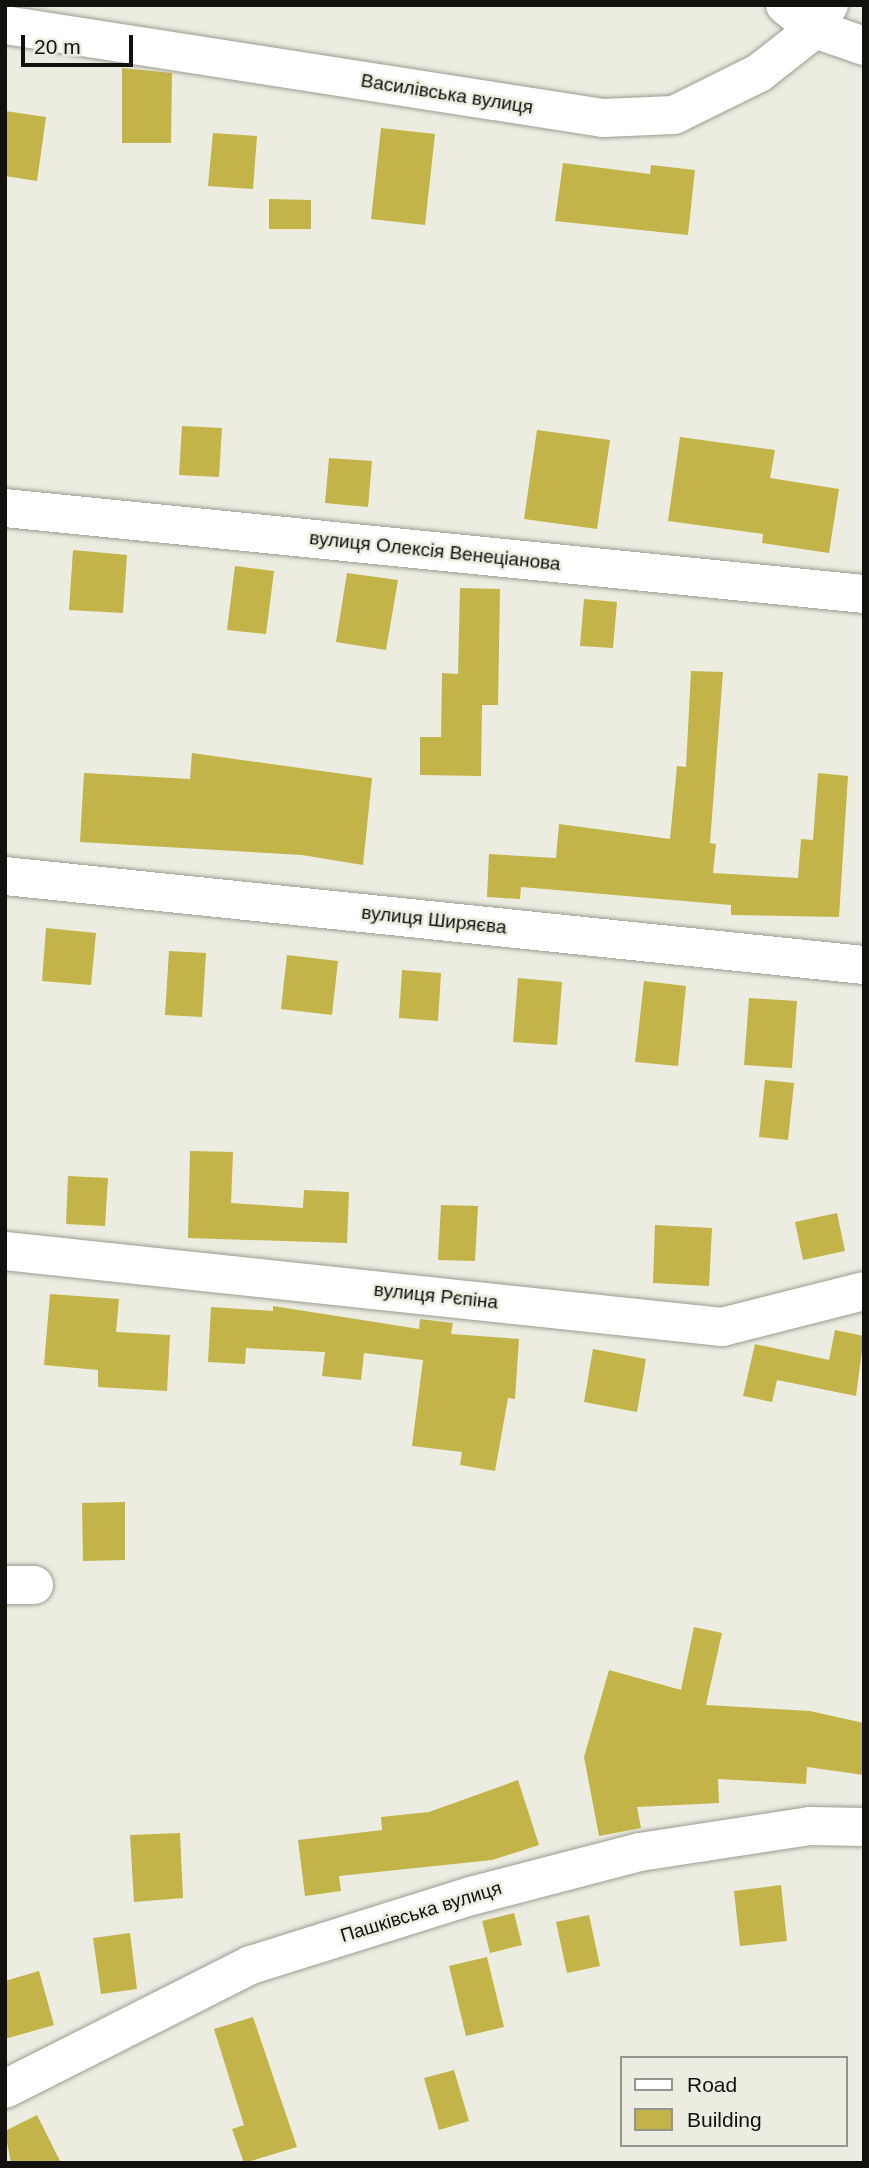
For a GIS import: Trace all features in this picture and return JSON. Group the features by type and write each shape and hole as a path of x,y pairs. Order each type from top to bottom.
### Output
{"street":[{"path":"785,5 822,17 864,46"},
{"name":"Василівська вулиця","path":"5,25 603,118 674,115 759,74 822,17"},
{"name":"вулиця Олексія Венеціанова","path":"5,508 864,594"},
{"name":"вулиця Ширяєва","path":"5,876 864,965"},
{"name":"вулиця Рєпіна","path":"5,1251 722,1327 864,1291"},
{"name":"Пашківська вулиця","path":"5,2089 251,1965 471,1896 640,1852 810,1826 864,1828"}],"building":[{"path":"122,68 172,73 171,143 122,143"},
{"path":"5,111 46,117 37,181 5,176"},
{"path":"381,128 435,134 425,225 371,219"},
{"path":"213,133 257,136 253,189 208,186"},
{"path":"563,163 650,174 651,165 695,170 688,235 555,221"},
{"path":"269,199 311,200 311,229 269,229"},
{"path":"182,426 222,428 219,477 179,475"},
{"path":"537,430 610,440 597,529 524,519"},
{"path":"680,437 775,450 770,478 839,489 829,553 762,543 763,534 668,521"},
{"path":"329,458 372,461 368,507 325,503"},
{"path":"73,550 127,555 123,613 69,610"},
{"path":"235,566 274,571 266,634 227,630"},
{"path":"347,573 398,580 386,650 336,642"},
{"path":"460,588 500,589 498,705 482,705 481,776 420,775 420,737 441,737 442,673 458,674"},
{"path":"584,599 617,602 613,648 580,646"},
{"path":"691,671 723,672 710,843 716,844 713,873 798,878 801,839 813,840 818,773 848,776 839,917 731,915 731,905 521,887 520,899 487,897 489,854 556,858 559,824 670,839 677,766 686,767"},
{"path":"192,753 372,778 363,865 302,855 80,842 84,773 190,779"},
{"path":"46,928 96,933 91,985 42,981"},
{"path":"169,951 206,953 202,1017 165,1015"},
{"path":"287,955 338,961 332,1015 281,1009"},
{"path":"402,970 441,973 438,1021 399,1018"},
{"path":"518,978 562,982 557,1045 513,1042"},
{"path":"644,981 686,986 678,1066 635,1062"},
{"path":"749,998 797,1001 792,1068 744,1065"},
{"path":"765,1080 794,1083 788,1140 759,1137"},
{"path":"190,1151 233,1152 231,1203 303,1208 304,1190 349,1192 347,1243 188,1238"},
{"path":"68,1176 108,1178 105,1226 66,1224"},
{"path":"441,1205 478,1206 475,1261 438,1260"},
{"path":"837,1213 845,1251 803,1260 795,1222"},
{"path":"655,1225 712,1228 709,1286 653,1283"},
{"path":"50,1294 119,1299 116,1332 170,1335 167,1391 98,1387 98,1370 44,1365"},
{"path":"273,1306 419,1329 420,1319 453,1323 451,1334 519,1339 515,1399 508,1398 495,1471 460,1465 462,1452 412,1446 423,1360 364,1353 361,1380 322,1376 325,1352 246,1348 245,1364 208,1362 211,1307 273,1311"},
{"path":"835,1330 864,1336 856,1396 777,1380 772,1402 743,1396 755,1344 829,1360"},
{"path":"593,1349 646,1359 637,1412 584,1402"},
{"path":"125,1502 125,1560 83,1561 82,1503"},
{"path":"694,1627 722,1633 706,1705 810,1711 864,1723 864,1775 807,1767 806,1784 718,1779 719,1803 637,1807 641,1828 599,1836 584,1757 609,1670 681,1690"},
{"path":"518,1780 539,1845 492,1860 339,1876 341,1891 305,1896 298,1840 382,1830 381,1817 429,1812"},
{"path":"180,1833 183,1898 134,1902 130,1835"},
{"path":"781,1885 787,1941 740,1946 734,1891"},
{"path":"514,1913 522,1945 490,1953 482,1921"},
{"path":"589,1915 600,1966 567,1973 556,1922"},
{"path":"130,1933 137,1989 101,1994 93,1938"},
{"path":"487,1957 504,2027 466,2036 449,1966"},
{"path":"39,1971 54,2025 5,2039 5,1981"},
{"path":"253,2017 297,2147 244,2163 232,2129 244,2125 214,2029"},
{"path":"454,2070 469,2121 439,2130 424,2078"},
{"path":"37,2115 61,2163 11,2163 5,2131"}]}
